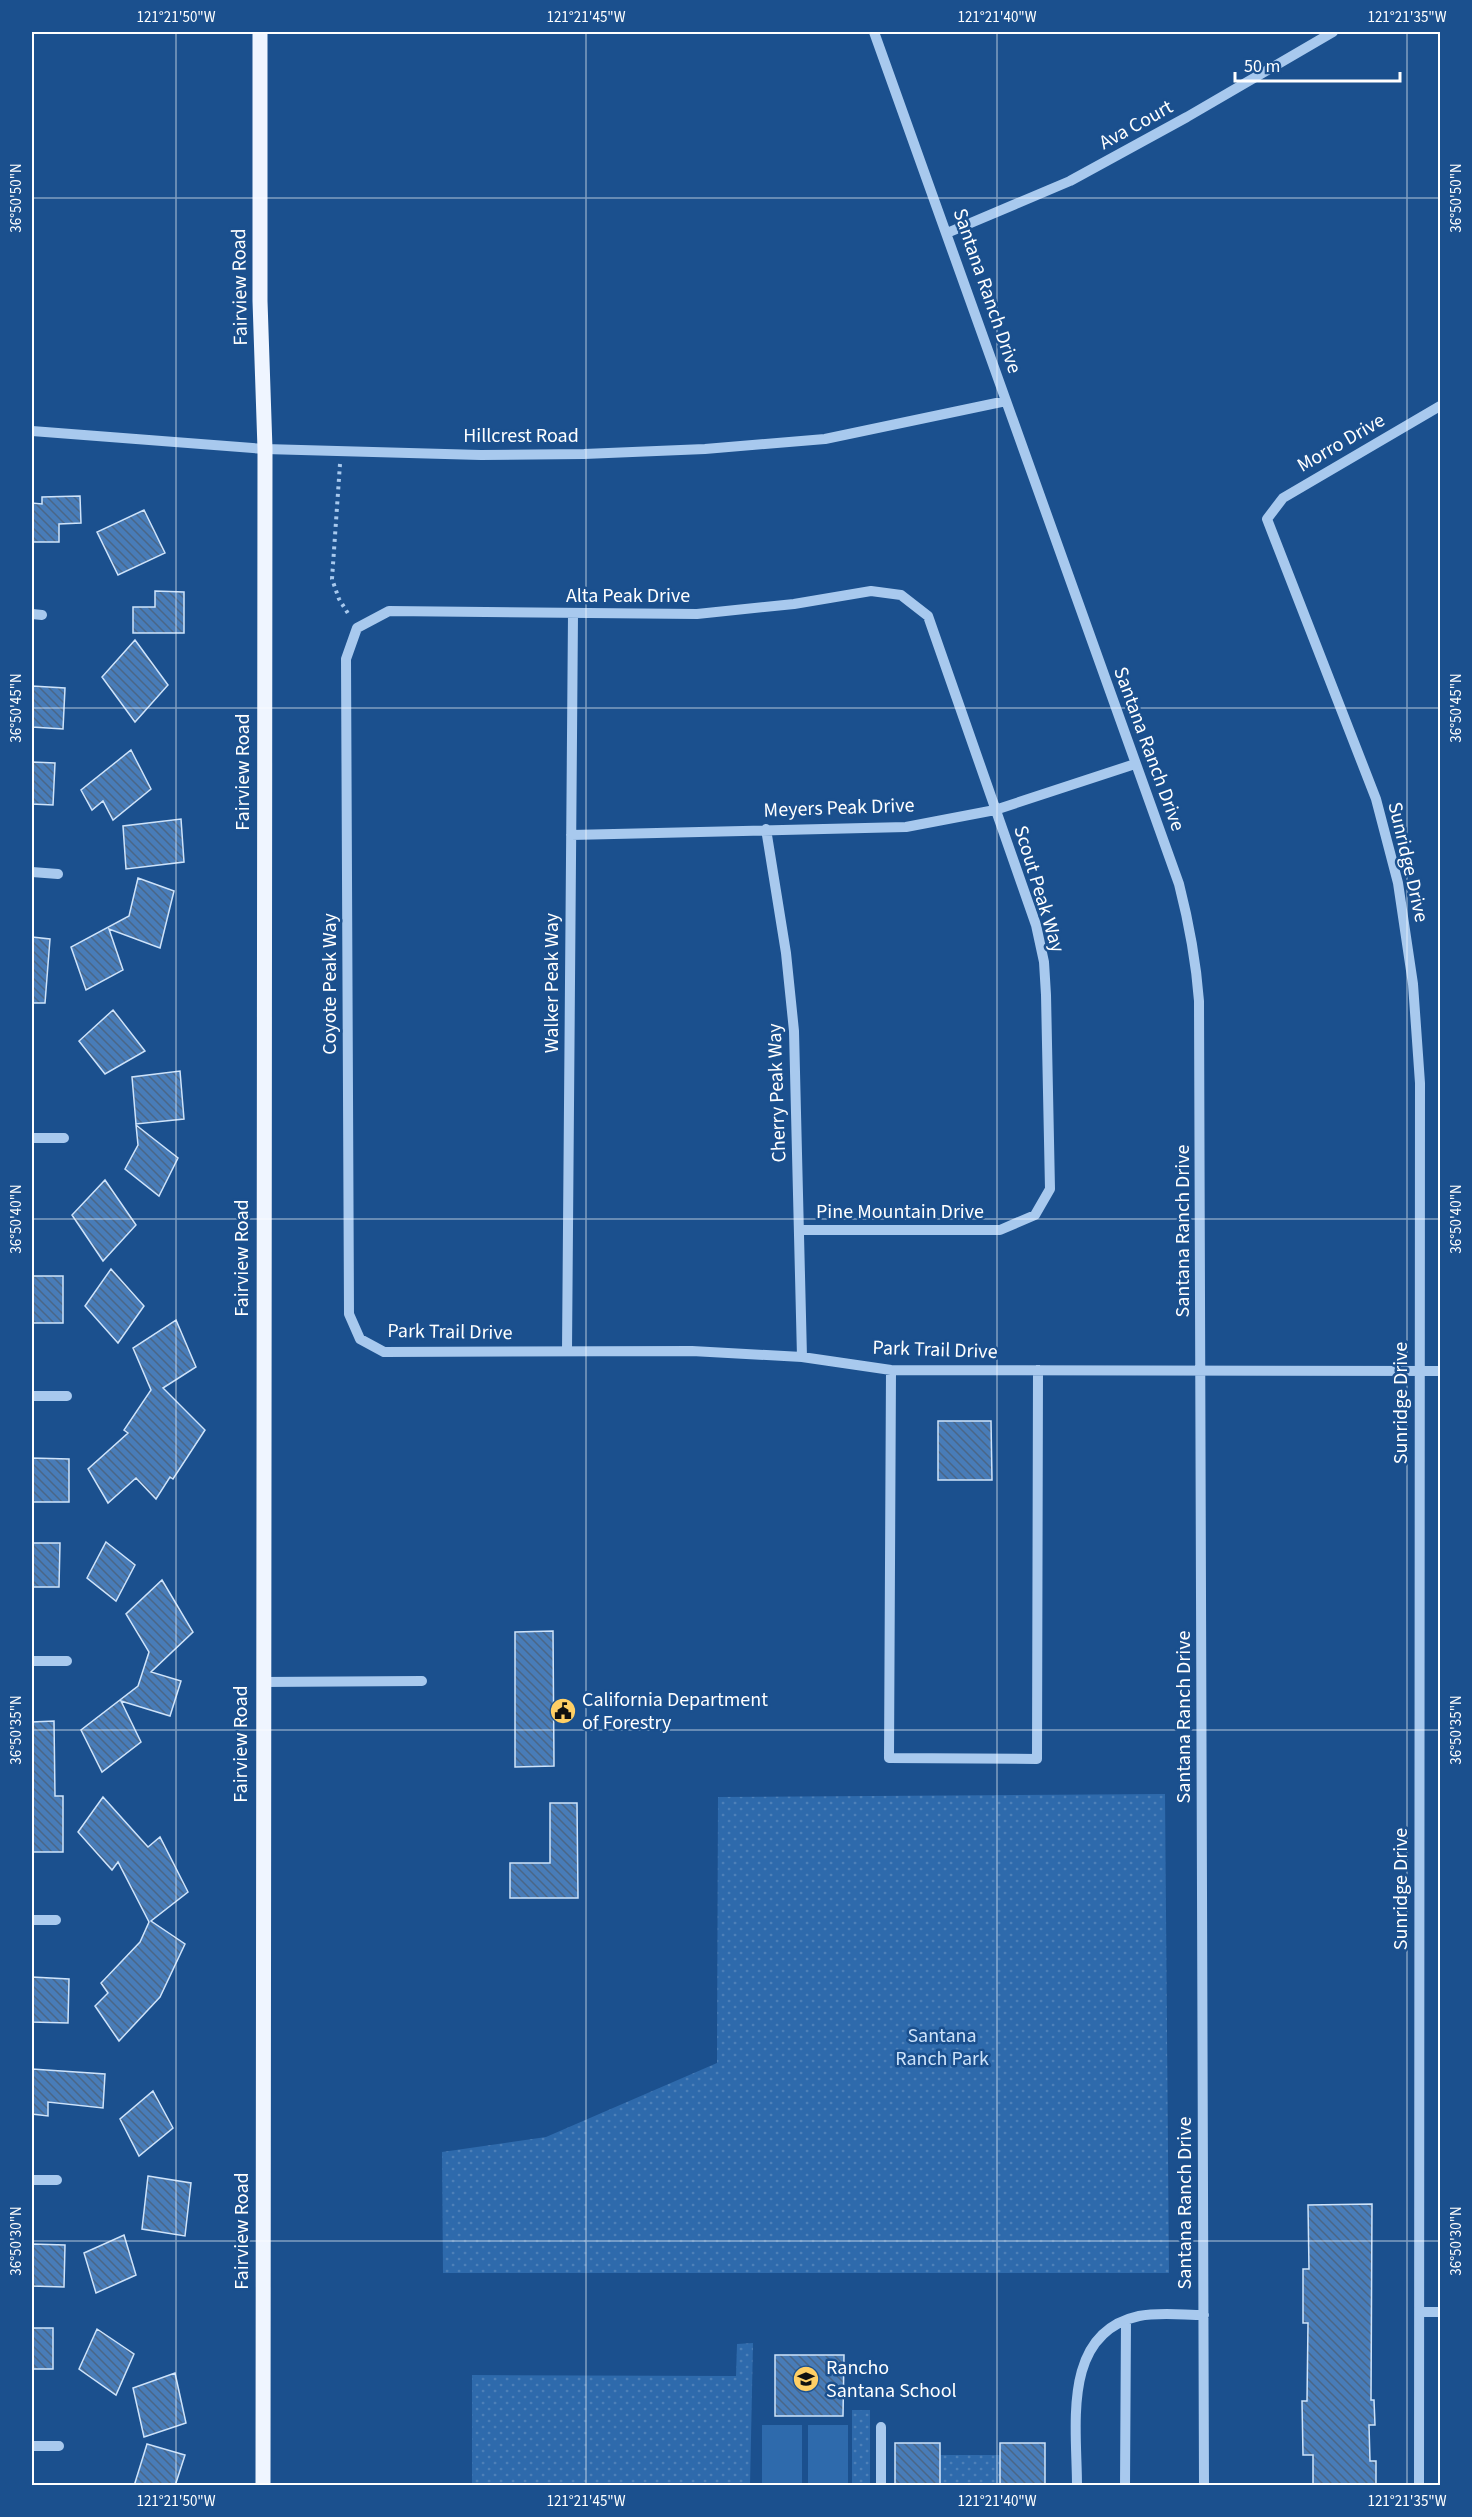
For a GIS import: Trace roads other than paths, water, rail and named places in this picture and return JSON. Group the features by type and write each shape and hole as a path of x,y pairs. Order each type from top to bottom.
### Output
{"main road":[{"name":"Fairview Road","path":"260,32 260,301 264,449 263,2486"}],"street":[{"name":"Santana Ranch Drive","path":"874,32 1179,884 1190,926 1196,968 1199,1001 1202,1371 1204,2486"},
{"name":"Ava Court","path":"947,233 1070,182 1332,32"},
{"name":"Hillcrest Road","path":"32,431 264,449 493,455 705,449 825,439 1006,401"},
{"name":"Morro Drive","path":"1267,519 1283,498 1440,406"},
{"name":"Sunridge Drive","path":"1267,519 1376,799 1398,883 1413,984 1420,1083 1419,2486"},
{"name":"Alta Peak Drive","path":"357,628 389,611 697,614 794,604 871,591 901,595"},
{"name":"Scout Peak Way","path":"901,595 927,616 1036,925 1044,962 1050,1189 1035,1215"},
{"name":"Walker Peak Way","path":"567,1351 573,614"},
{"name":"Coyote Peak Way","path":"357,628 346,659 346,719 349,1314 360,1339"},
{"name":"Meyers Peak Drive","path":"571,835 906,826 995,810 1135,764"},
{"name":"Cherry Peak Way","path":"766,829 786,953 794,1031 802,1357"},
{"path":"32,872 58,874"},
{"path":"32,1138 64,1138"},
{"name":"Pine Mountain Drive","path":"799,1230 1000,1230 1035,1215"},
{"name":"Park Trail Drive","path":"360,1339 384,1352 692,1351 802,1357 891,1370 1440,1371"},
{"path":"891,1370 889,1758 1026,1759 1037,1759 1038,1371"},
{"path":"32,1396 67,1396"},
{"path":"32,1661 67,1661"},
{"path":"262,1682 422,1681"},
{"path":"32,1920 56,1920"},
{"path":"32,2180 57,2180"},
{"path":"1420,2312 1440,2312"},
{"path":"1077,2486 1077,2392 1080,2371 1088,2351 1104,2331 1141,2315 1204,2314"},
{"path":"1125,2486 1126,2320"},
{"path":"881,2427 881,2486"},
{"path":"32,2446 59,2446"}],"place":[{"name":"California Department of Forestry","path":"563,1711"},
{"name":"Rancho Santana School","path":"806,2379"}],"park label":[{"name":"Santana Ranch Park","path":"942,2048"}]}
